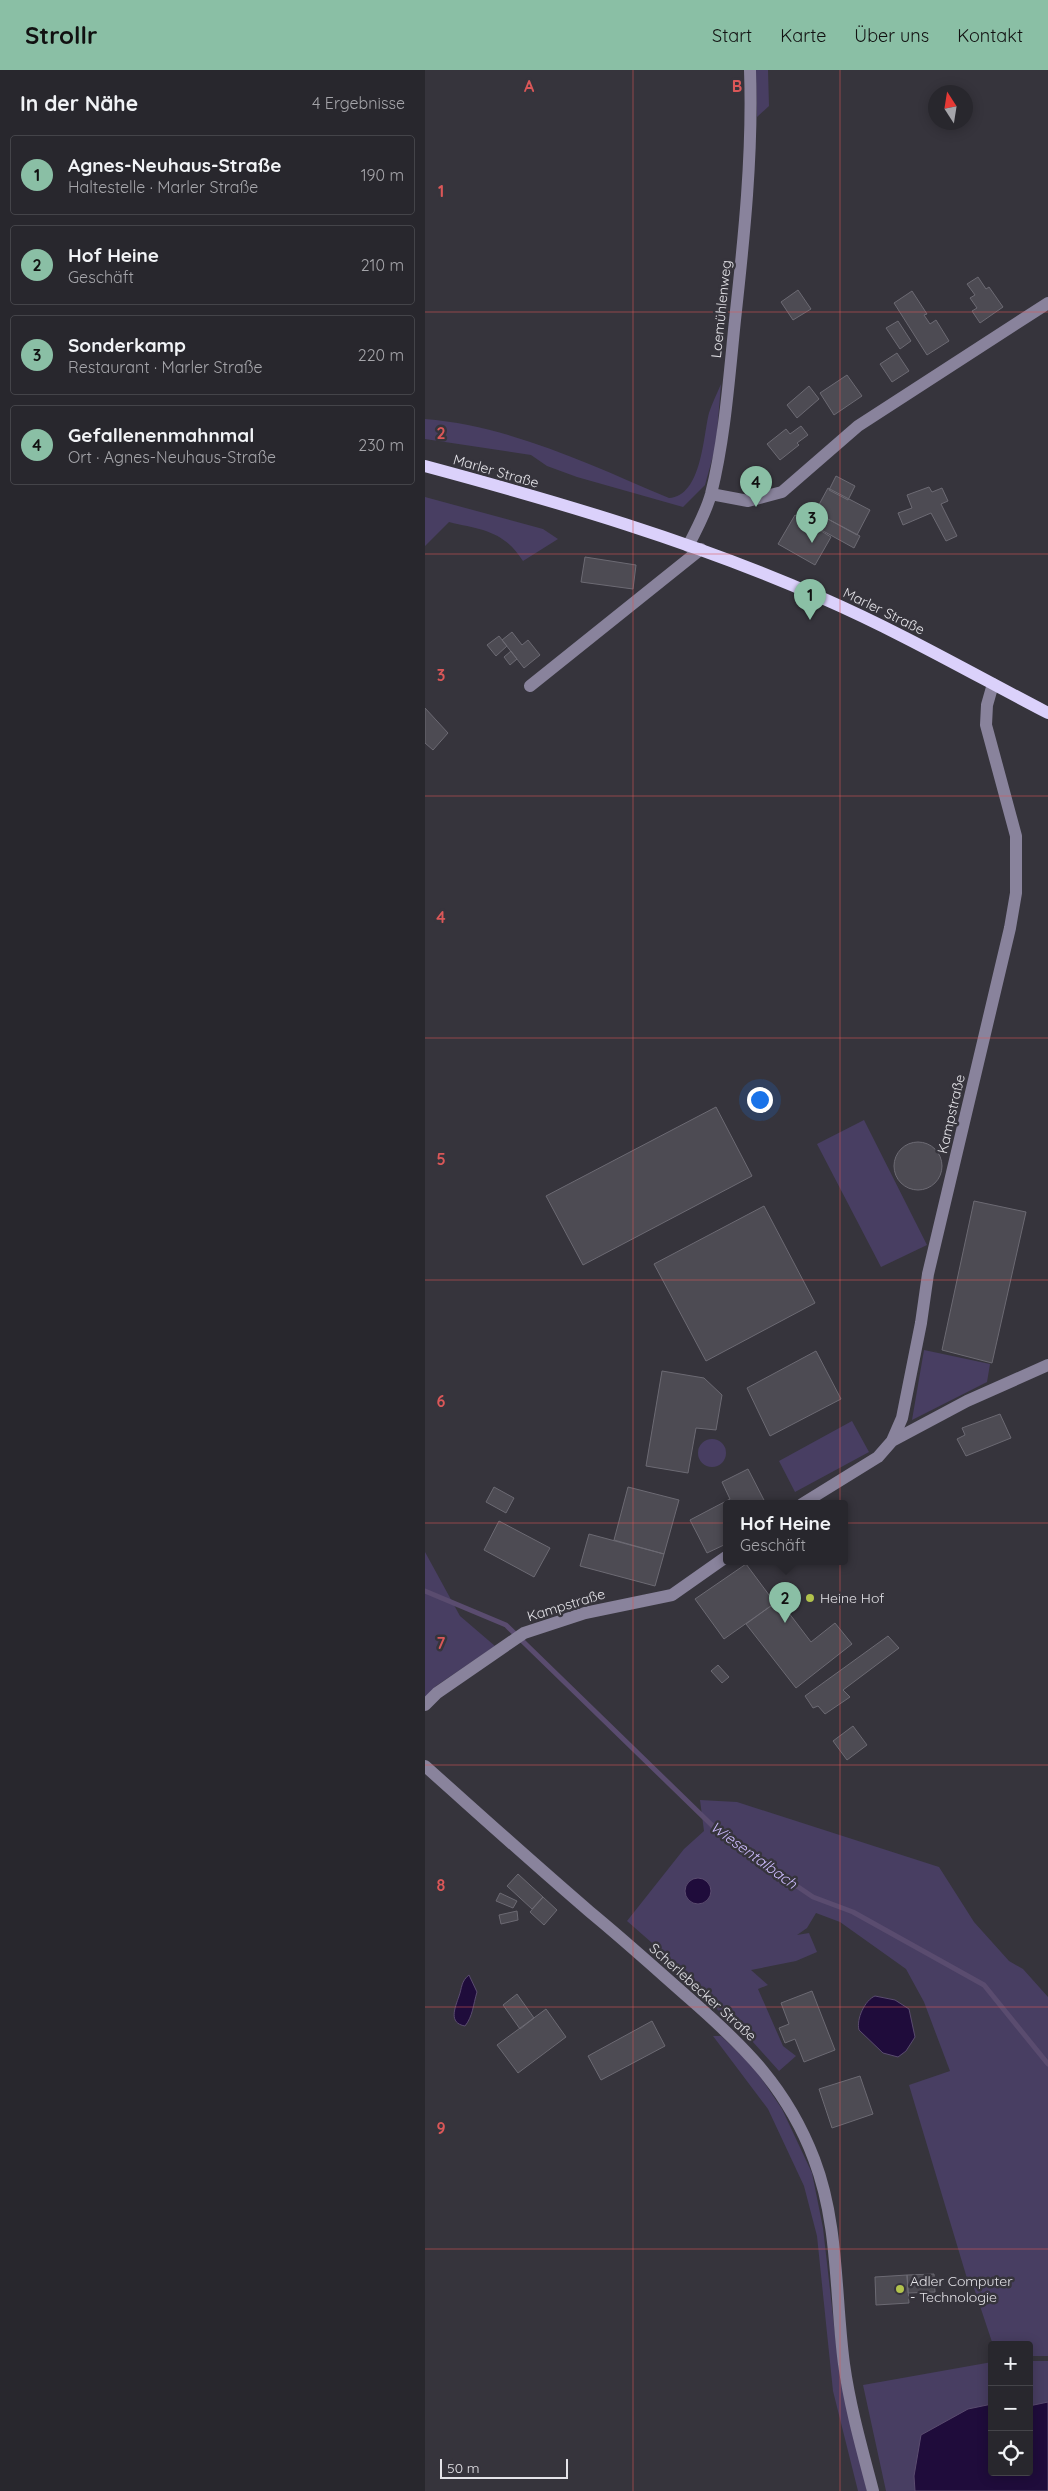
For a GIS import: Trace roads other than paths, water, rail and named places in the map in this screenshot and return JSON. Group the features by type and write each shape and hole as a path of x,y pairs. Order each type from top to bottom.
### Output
{"main road":[{"name":"Marler Straße","path":"425,466 489,483 701,549 823,598 908,639 1048,713"}],"street":[{"name":"Loemühlenweg","path":"688,546 701,522 711,494 725,410 742,250 751,96 750,70"},
{"path":"711,494 748,501 782,492 858,426 1048,303"},
{"path":"535,682 701,549"},
{"name":"Kampstraße","path":"809,1500 878,1458 892,1441 902,1418 921,1323 928,1274 1010,928 1016,894 1016,836 986,725 987,705 993,684"},
{"path":"892,1441 967,1400 1048,1365"},
{"name":"Kampstraße","path":"425,1705 437,1692 524,1633 585,1613 672,1595 723,1558"},
{"name":"Scherlebecker Straße","path":"425,1766 723,2026 772,2080 785,2100 814,2160 824,2194 836,2272 844,2363 851,2404 873,2491"}],"waterway":[{"name":"Wiesentalbach","path":"425,1591 506,1625 723,1836 813,1897 853,1912 984,1985 1048,2064"}],"place":[{"name":"Gefallenenmahnmal","path":"756,507"},
{"name":"Sonderkamp","path":"812,543"},
{"name":"Agnes-Neuhaus-Straße","path":"810,620"},
{"name":"Heine Hof","path":"810,1598"},
{"name":"Hof Heine","path":"785,1623"},
{"name":"Adler Computer - Technologie","path":"900,2289"}]}
